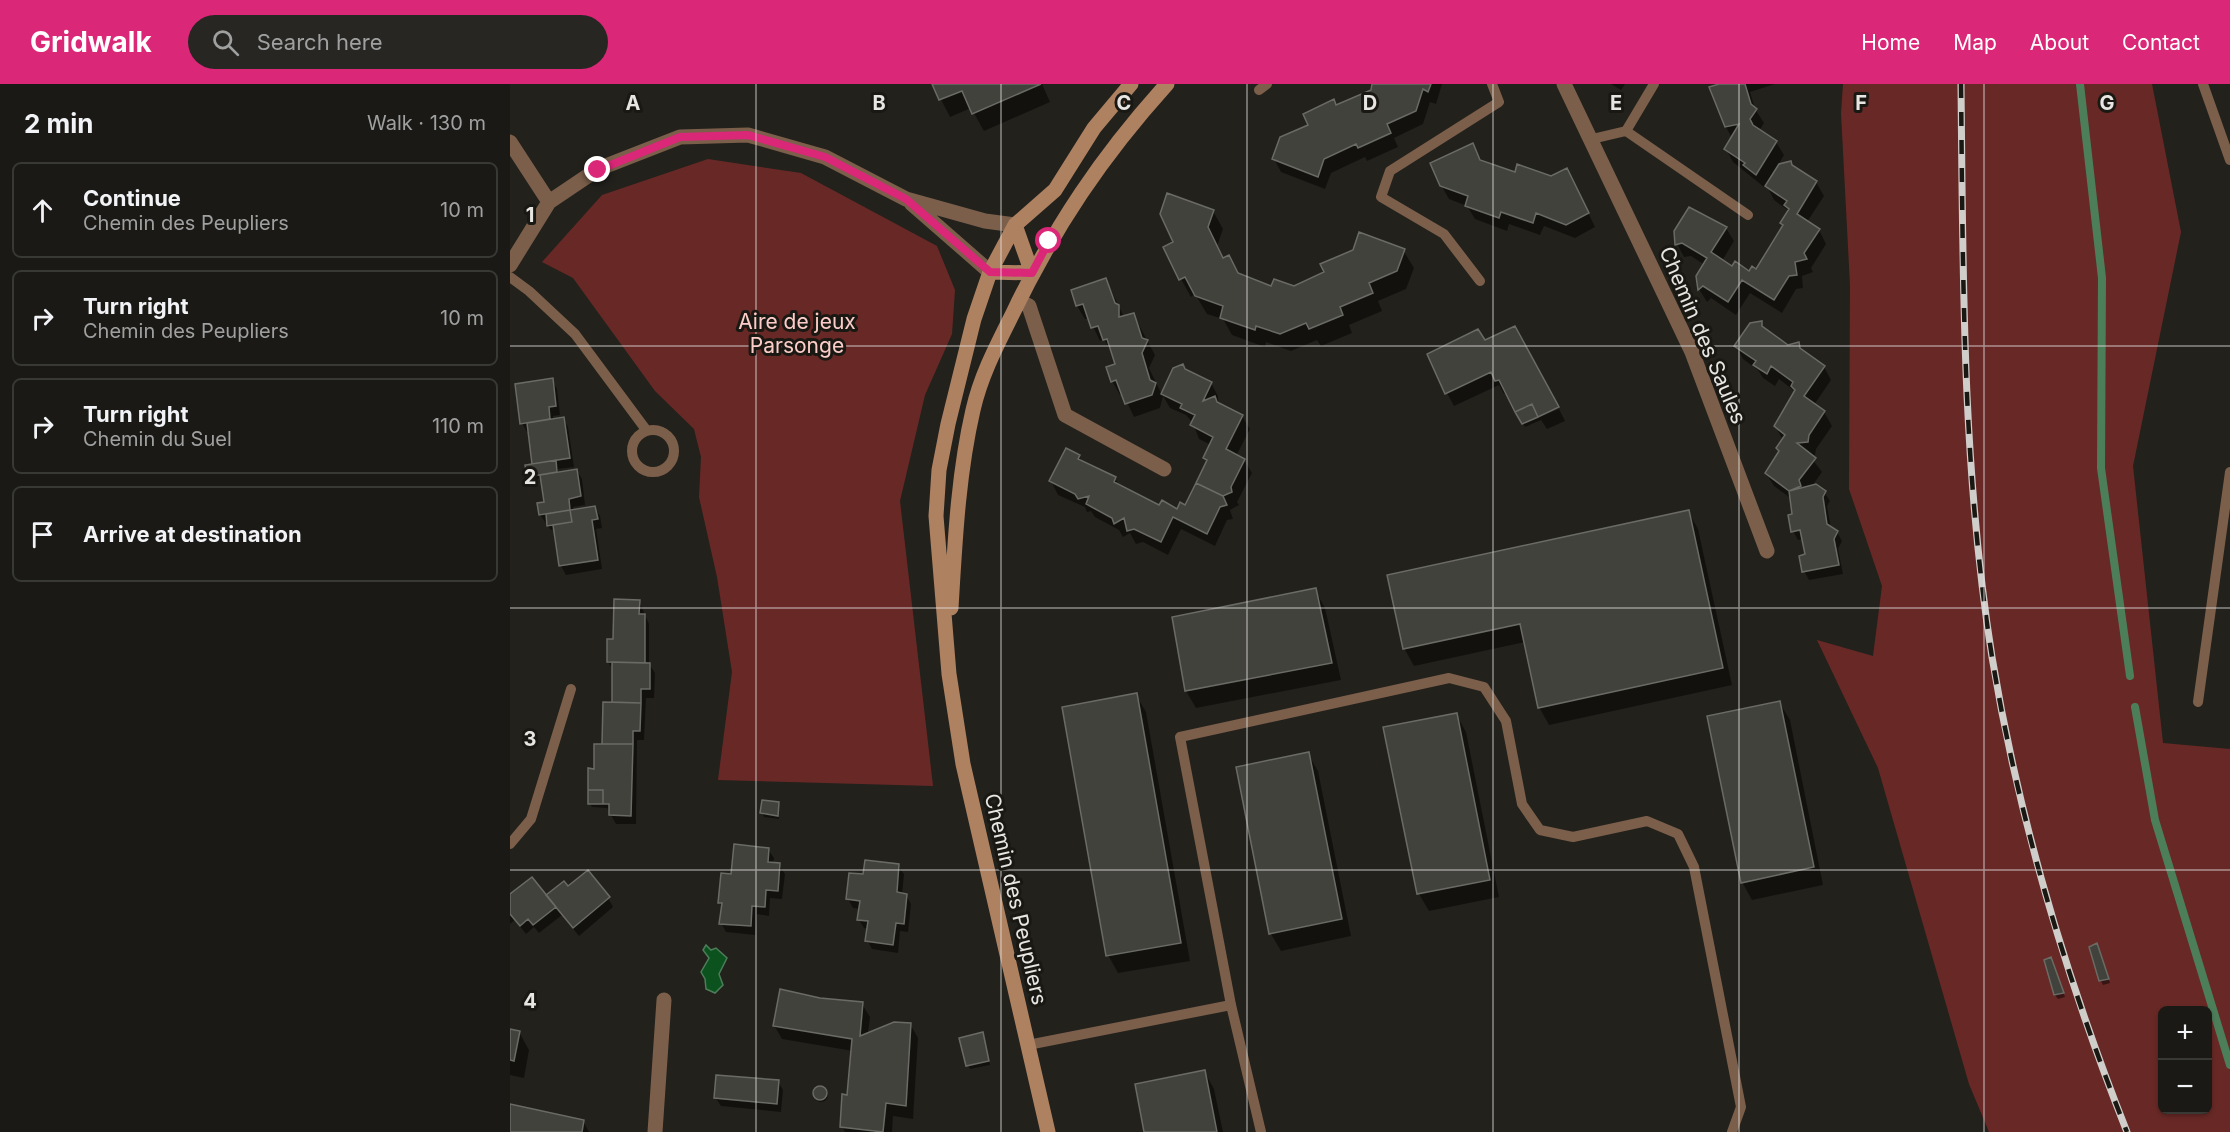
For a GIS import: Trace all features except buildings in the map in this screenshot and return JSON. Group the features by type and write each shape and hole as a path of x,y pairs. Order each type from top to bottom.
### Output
{"street":[{"name":"Chemin des Peupliers","path":"1048,1132 963,764 949,674 936,516 939,470 958,378 990,272 1015,225 1054,190 1094,128 1131,84"},
{"name":"Chemin des Peupliers","path":"949,674 956,525 963,456 973,408 986,368 1032,273 1072,205 1126,130 1167,84"},
{"name":"Chemin des Saules","path":"1564,84 1692,352 1767,551"},
{"path":"511,261 549,202 598,170 680,137 748,135 825,157 906,199 985,221 1015,225 1032,273 990,272 906,199"},
{"path":"510,142 549,202"},
{"path":"1018,301 1029,306 1065,415 1164,469"},
{"path":"655,1132 664,1000"}],"lane":[{"path":"1480,281 1444,234 1381,197 1390,171 1500,102 1492,84"},
{"path":"1592,139 1626,131 1654,84"},
{"path":"2203,84 2230,160"},
{"path":"1626,131 1748,215"},
{"path":"510,277 529,291 574,334 646,431 662,432 668,436 674,447 671,461 660,471 642,469 633,457 635,440 646,431"},
{"path":"2198,702 2230,472"},
{"path":"1261,1132 1232,1005 1180,737 1449,678 1484,687 1506,722 1522,804 1540,830 1573,837 1647,821 1678,834 1694,867 1741,1107 1732,1132"},
{"path":"510,844 531,819 571,688"},
{"path":"1028,1046 1232,1005"}],"green space":[{"path":"1843,84 2152,84 2181,232 2133,466 2163,743 2230,749 2230,1132 1989,1132 1969,1084 1878,768 1817,640 1873,656 1882,586 1849,489 1850,285 1841,113"},
{"name":"Aire de jeux Parsonge","path":"708,159 801,173 937,246 955,290 952,334 925,395 900,501 933,786 718,780 732,672 717,577 699,497 701,457 694,429 655,391 573,278 542,262 602,195"}],"shaded area":[{"path":"706,945 711,950 716,948 727,958 719,974 723,985 715,993 706,989 705,979 701,972 709,958 703,950"}],"waterway":[{"path":"2080,84 2102,278 2101,468 2130,676"},
{"path":"2135,707 2155,820 2230,1065"}],"railway":[{"path":"1961,84 1966,371 1975,515 1992,657 2030,839 2084,1016 2127,1132"}],"route":[{"path":"598,170 680,137 748,135 825,157 906,199 990,272 1032,273 1049,241"}]}
